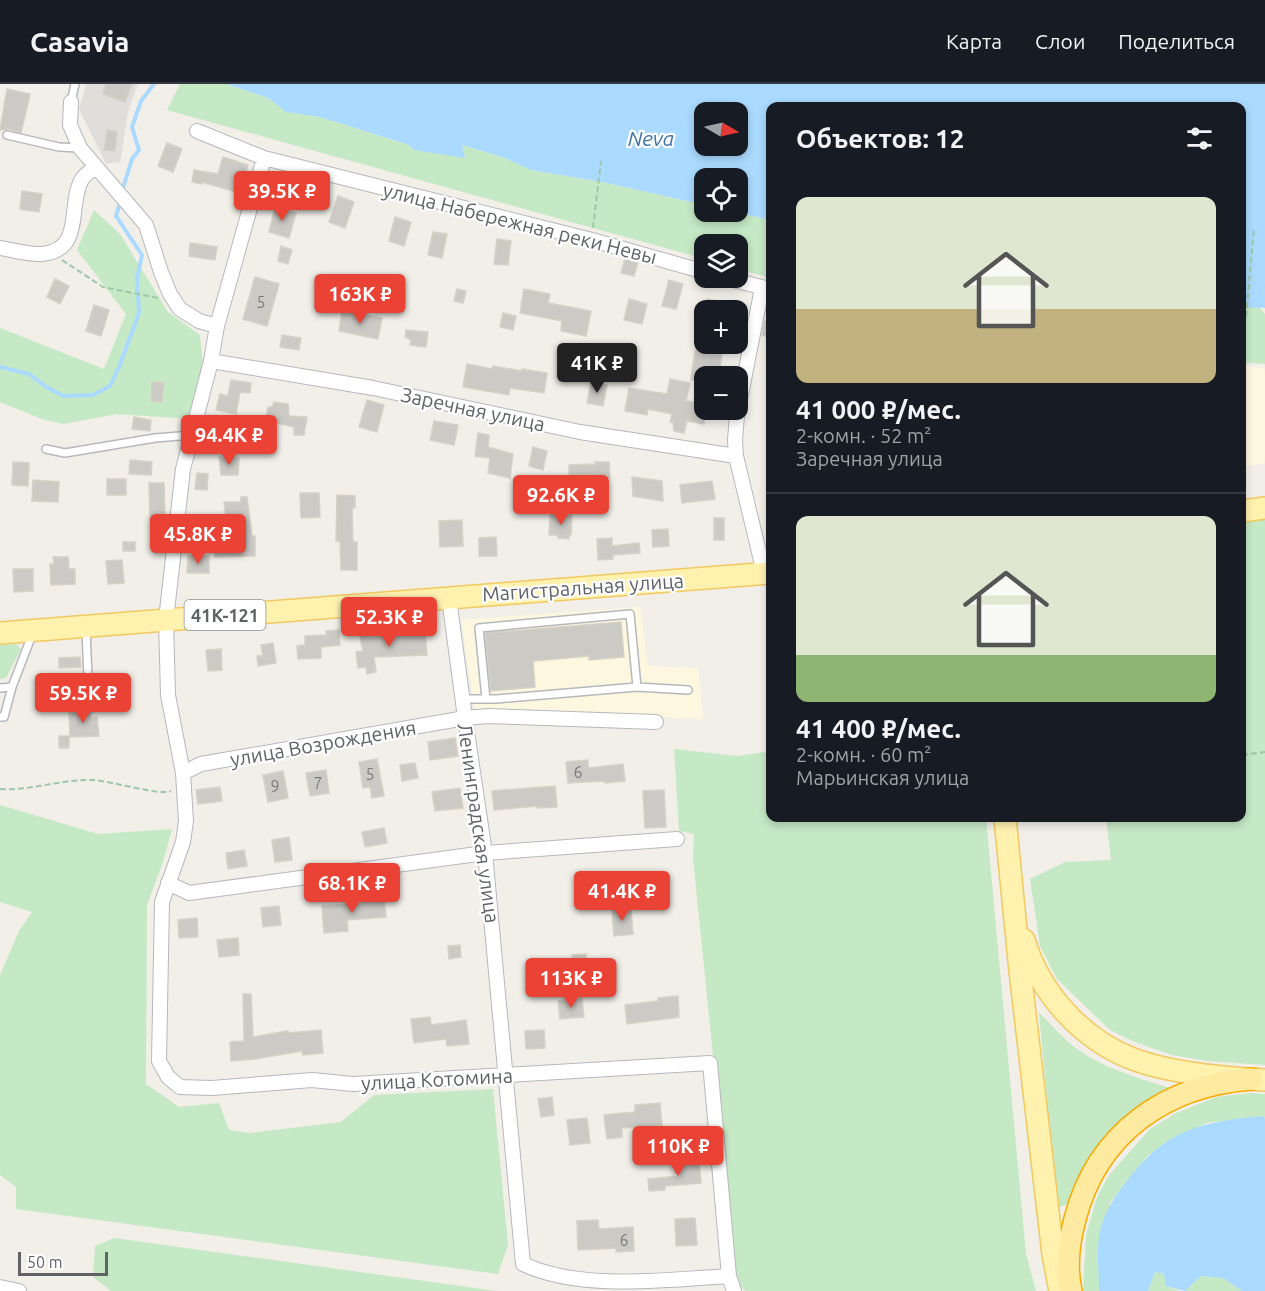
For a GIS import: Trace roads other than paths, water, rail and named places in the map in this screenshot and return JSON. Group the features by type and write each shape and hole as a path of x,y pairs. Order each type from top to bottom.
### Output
{"highway":[{"path":"1071,1291 1070,1246 1077,1212 1090,1180 1111,1146 1144,1115 1179,1095 1213,1084 1258,1080"}],"main road":[{"name":"Магистральная улица","path":"0,633 766,573"},
{"path":"1005,822 1015,902 1021,983 1053,1254 1060,1291"},
{"path":"1015,902 1032,963 1042,983 1065,1013 1095,1038 1134,1059 1204,1074 1258,1080"}],"street":[{"path":"71,102 70,126 80,148 146,225 170,294 180,309 199,321 217,326"},
{"name":"улица Набережная реки Невы","path":"197,131 264,158 592,240 694,269"},
{"path":"264,158 217,326 211,361 183,469 166,620 168,695 183,773 186,821 183,842 168,883 189,893 486,853 677,839"},
{"path":"0,248 41,254 57,249 68,240 82,178 96,167"},
{"path":"748,284 766,289"},
{"path":"766,293 737,415 735,440 736,456 766,566"},
{"name":"Заречная улица","path":"211,361 373,388 580,432 736,456"},
{"name":"Ленинградская улица","path":"449,598 486,853 523,1264 540,1273 595,1283 729,1276"},
{"name":"улица Возрождения","path":"183,773 201,764 465,718 488,716 656,722"},
{"name":"улица Котомина","path":"168,883 162,902 159,1061 168,1077 180,1087 212,1088 312,1080 354,1084 710,1063 729,1276"},
{"path":"729,1276 734,1291"},
{"path":"0,1287 19,1291"}],"lane":[{"path":"71,102 75,84"},
{"path":"7,135 59,147 80,148"},
{"path":"46,448 65,453 155,438 192,435"},
{"path":"486,699 479,628 630,614 638,687"},
{"path":"86,626 88,678"},
{"path":"0,717 4,717 12,687 33,630"},
{"path":"0,688 12,687"},
{"path":"462,699 638,687 688,690"}],"water":[{"name":"Neva","path":"226,84 1265,84 1265,308 1246,307 1246,102 766,102 766,219 748,215 748,168 694,168 694,203 602,182 531,170 505,158 462,145 465,158 414,150 409,145 320,117 286,112 268,98"},
{"path":"1262,1116 1265,1118 1265,1291 1242,1291 1223,1278 1201,1276 1185,1291 1166,1286 1164,1274 1155,1272 1148,1291 1099,1291 1098,1245 1102,1224 1114,1199 1140,1164 1170,1140 1185,1132 1220,1122"}],"waterway":[{"path":"123,188 132,159 139,150 132,127 141,101 154,84"},
{"path":"0,367 29,374 63,396 93,395 110,386 139,313 137,278 142,255 116,216 119,206"}]}
